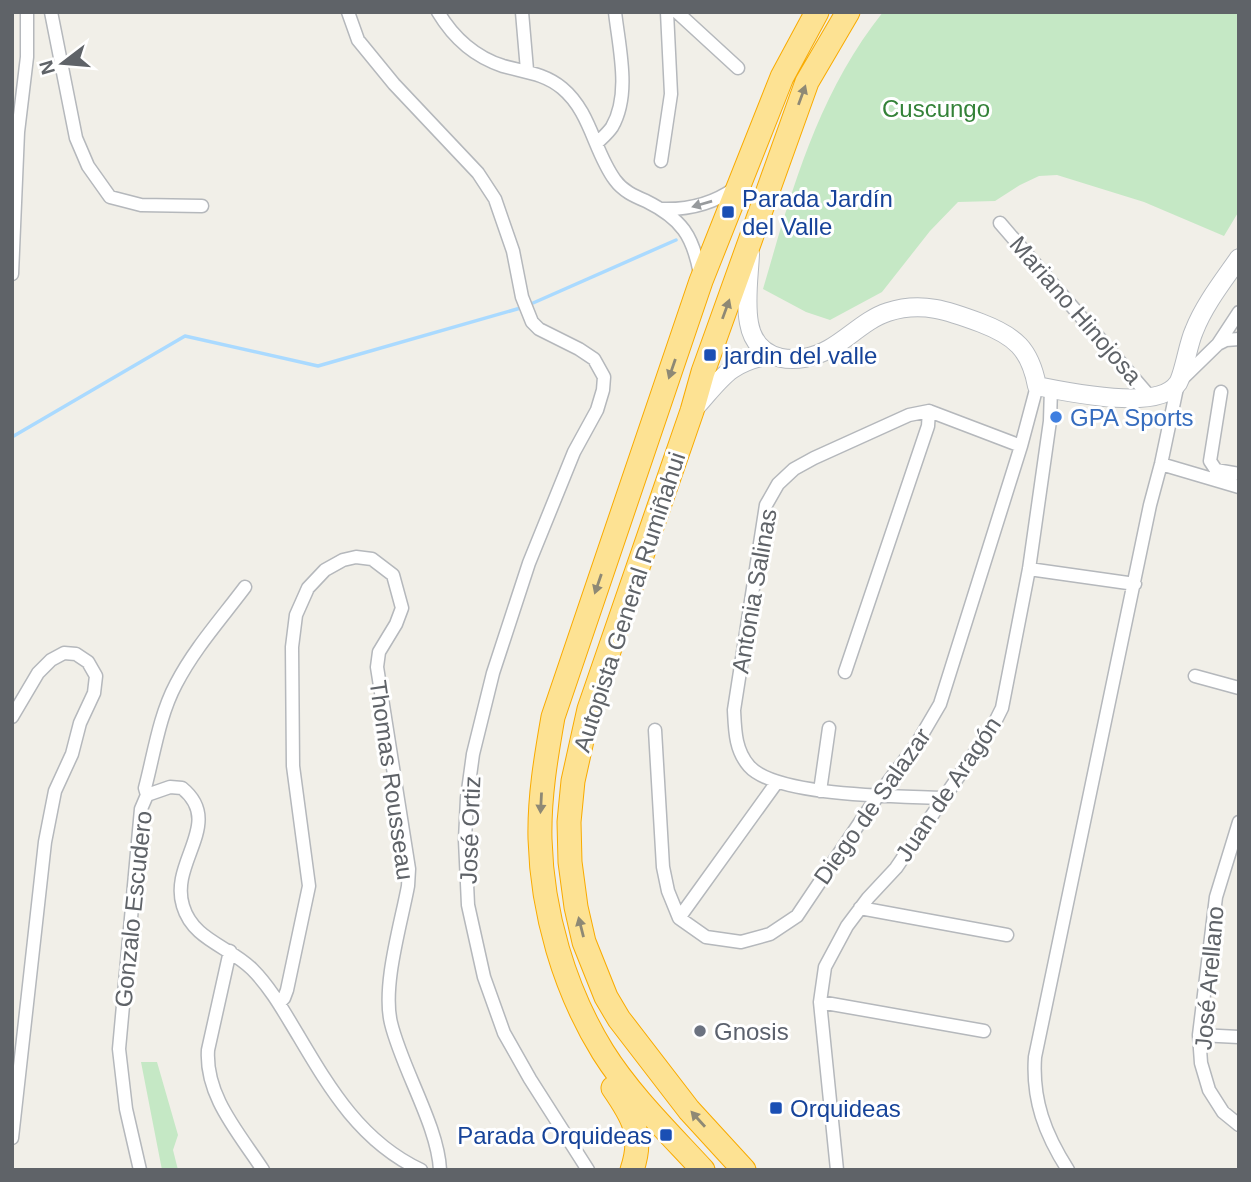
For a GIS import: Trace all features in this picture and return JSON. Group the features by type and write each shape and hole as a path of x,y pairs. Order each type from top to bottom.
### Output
{"highway":[{"name":"Autopista General Rumiñahui","path":"703,1170 631,1090 603,1053 566,974 556,947 547,902 540,839 543,779 553,717 701,281 782,77 817,12"},
{"name":"Autopista General Rumiñahui","path":"744,1170 689,1110 619,1019 606,997 584,942 576,907 570,862 573,781 589,709 703,372 807,82 848,12"},
{"path":"566,974 576,1027 588,1052 629,1111 634,1123 638,1143 632,1170"}],"street":[{"path":"12,274 18,132 27,57 27,12"},
{"path":"51,12 76,138 88,166 110,197 141,205 202,206"},
{"name":"José Ortiz","path":"348,12 358,40 394,84 478,173 495,199 513,251 522,297 532,322 539,329 587,354 600,367 604,377 597,410 564,476 529,563 494,673 473,754 464,840 468,905 484,977 504,1033 588,1170"},
{"path":"438,12 449,29 475,53 550,80 572,99 589,125 614,179 622,188 661,209 678,222 691,239 701,281"},
{"path":"522,12 527,70"},
{"path":"597,143 611,128 620,100 622,72 615,12"},
{"path":"661,160 671,94 667,12"},
{"path":"677,12 738,68"},
{"path":"661,209 702,205 715,201 738,186"},
{"name":"Mariano Hinojosa","path":"1000,223 1152,398"},
{"path":"751,243 748,321 755,341 770,355"},
{"path":"1068,1170 1053,1147 1035,1098 1035,1057 1178,383 1195,328 1239,258"},
{"path":"692,411 726,372 750,359 770,355 789,360 812,357 829,349 878,316 901,309 929,307 945,309 1004,331 1027,354 1044,387"},
{"name":"Mariano Hinojosa","path":"1044,387 1131,398 1161,395 1178,383 1218,344 1239,312"},
{"path":"1218,344 1226,340 1239,340"},
{"name":"Diego de Salazar","path":"679,918 706,937 741,942 771,934 797,916 879,794 916,745 940,704 1021,446 1044,387"},
{"name":"Juan de Aragón","path":"837,1170 820,1002 823,974 828,959 860,908 897,868 993,726 1002,708 1029,569 1050,421 1044,387"},
{"path":"1221,392 1210,461 1216,470 1239,474"},
{"path":"845,672 928,426 929,411 1021,446"},
{"name":"Antonia Salinas","path":"929,411 909,415 814,458 794,469 778,484 766,505 734,710 737,744 748,765 763,778 820,791 942,798"},
{"path":"1161,464 1239,487"},
{"name":"Thomas Rousseau","path":"279,1003 287,990 309,886 293,766 292,647 296,615 308,588 325,570 343,560 356,557 372,559 393,575 402,608 377,659 409,877 388,992 390,1020 439,1157 440,1170"},
{"path":"1029,569 1135,584"},
{"path":"147,795 145,788 162,718 175,686 191,657 245,587"},
{"path":"12,717 38,673 51,660 64,653 76,654 88,662 96,676 94,693 80,723 72,754 55,791 47,829 12,1139"},
{"path":"1195,676 1239,688"},
{"path":"820,791 829,728"},
{"path":"655,730 663,867 668,891 679,918"},
{"path":"679,918 777,782"},
{"name":"Gonzalo Escudero","path":"140,1170 120,1077 119,1049 141,809 147,795 170,787 182,788 197,804 199,818 197,836 184,865 181,886 182,903 187,917 210,941 230,951 252,969 279,1003 322,1075 360,1128 403,1161 421,1170"},
{"name":"José Arellano","path":"1239,822 1216,897 1199,1035 1201,1063 1209,1090 1223,1112 1239,1125"},
{"path":"860,908 1007,934"},
{"path":"230,951 208,1050 207,1066 219,1103 263,1170"},
{"path":"820,1002 984,1031"},
{"path":"1199,1035 1239,1037"}],"green space":[{"name":"Cuscungo","path":"883,12 1239,12 1239,211 1224,236 1144,202 1057,175 1039,176 995,201 958,202 930,231 882,292 830,320 806,312 763,289 796,180 824,110 840,76"},
{"path":"141,1062 157,1062 178,1135 173,1150 178,1170 162,1170"}],"waterway":[{"path":"12,437 185,336 318,366 524,307 676,240"}],"place":[{"name":"Parada Jardín del Valle","path":"728,212"},
{"name":"jardin del valle","path":"710,355"},
{"name":"GPA Sports","path":"1056,417"},
{"name":"Gnosis","path":"700,1031"},
{"name":"Orquideas","path":"776,1108"},
{"name":"Parada Orquideas","path":"666,1135"}]}
